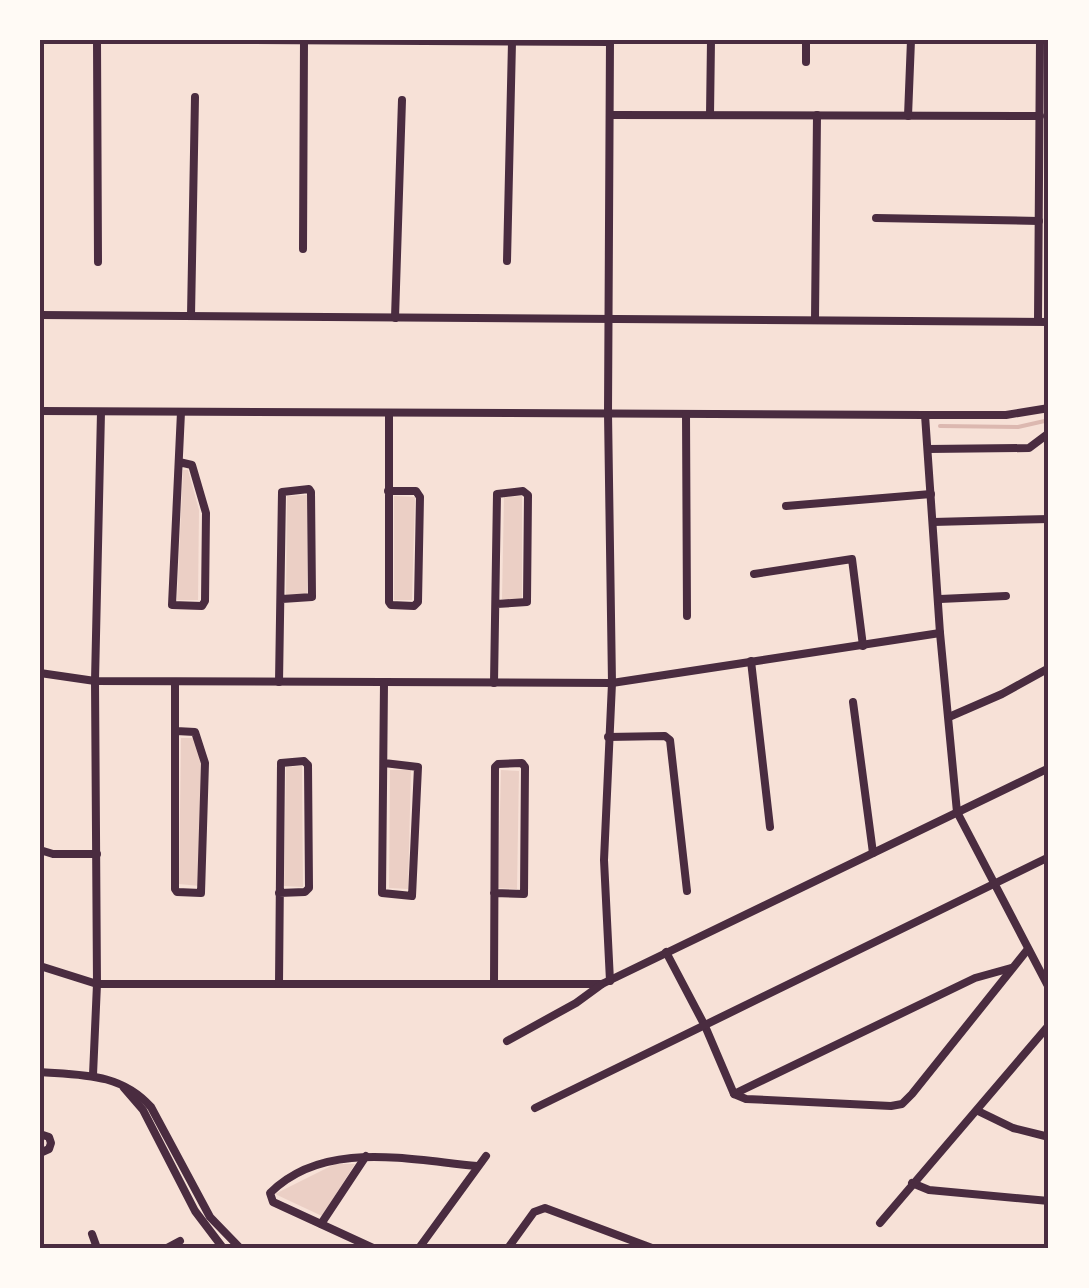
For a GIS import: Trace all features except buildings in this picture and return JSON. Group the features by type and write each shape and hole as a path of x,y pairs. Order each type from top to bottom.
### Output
{"street":[{"path":"97,40 98,262"},
{"path":"252,40 610,41 608,413 612,683 604,860 606,982"},
{"path":"303,249 304,40"},
{"path":"710,115 711,40"},
{"path":"806,40 806,62"},
{"path":"908,116 911,40"},
{"path":"1038,321 1040,40"},
{"path":"506,261 512,42"},
{"path":"191,316 195,98"},
{"path":"395,318 402,100"},
{"path":"610,115 1040,116"},
{"path":"815,320 817,116"},
{"path":"876,218 1039,221"},
{"path":"40,316 1049,322"},
{"path":"40,411 925,415 1020,414 1049,408"},
{"path":"93,1075 97,984 95,681 102,412"},
{"path":"178,462 192,465 206,514 202,606 172,605 178,462 181,412"},
{"path":"388,491 416,491 420,497 418,602 414,606 389,602 388,491 389,412"},
{"path":"686,414 687,616"},
{"path":"925,415 957,812 1049,988"},
{"path":"928,449 1028,448 1049,434"},
{"path":"279,682 282,492 309,489 312,597 282,599"},
{"path":"494,683 497,494 524,491 528,494 526,602 497,604"},
{"path":"786,506 931,494"},
{"path":"933,522 1049,519"},
{"path":"754,574 852,559 862,646"},
{"path":"940,600 1006,596"},
{"path":"40,673 95,681 612,683 940,633"},
{"path":"750,661 770,826"},
{"path":"949,717 1049,668"},
{"path":"174,682 175,889 201,893 205,762 195,732 176,731"},
{"path":"384,683 382,893 412,896 418,767 384,763"},
{"path":"852,702 872,853"},
{"path":"608,737 665,736 670,740 687,892"},
{"path":"279,893 305,892 309,888 308,765 304,762 281,764 279,893 279,983"},
{"path":"494,894 524,892 522,764 498,764 495,768 494,894 494,982"},
{"path":"507,1042 606,982 1049,768"},
{"path":"40,850 52,854 97,854"},
{"path":"535,1108 1049,857"},
{"path":"666,952 705,1026 734,1094 746,1100 890,1106 902,1104 1028,949"},
{"path":"40,966 97,984 606,982"},
{"path":"734,1094 976,978 1011,968"},
{"path":"880,1223 1049,1024"},
{"path":"40,1072 93,1075 117,1081 140,1094 152,1107 210,1217 240,1248"},
{"path":"117,1081 143,1110 195,1211 223,1248"},
{"path":"978,1111 1013,1128 1049,1136"},
{"path":"40,1134 49,1137 51,1143 40,1153"},
{"path":"373,1248 273,1202 270,1194 325,1161 366,1156 477,1166"},
{"path":"321,1224 366,1156"},
{"path":"419,1248 486,1156"},
{"path":"912,1183 930,1190 1049,1201"},
{"path":"508,1248 534,1212 545,1208 652,1248"},
{"path":"92,1234 98,1248"},
{"path":"167,1248 180,1241"}],"shaded area":[{"path":"183,470 188,470 199,510 198,600 177,600"},
{"path":"307,495 307,594 286,595 287,496"},
{"path":"394,496 415,497 412,600 394,600"},
{"path":"522,496 522,601 502,599 504,497"},
{"path":"181,738 194,738 202,758 200,886 179,884"},
{"path":"302,766 303,887 284,886 286,767"},
{"path":"390,770 411,770 408,889 389,888"},
{"path":"501,770 519,771 517,889 498,888"},
{"path":"335,1164 355,1164 322,1216 275,1194"}],"waterway":[{"path":"940,426 1018,427 1049,420"}]}
